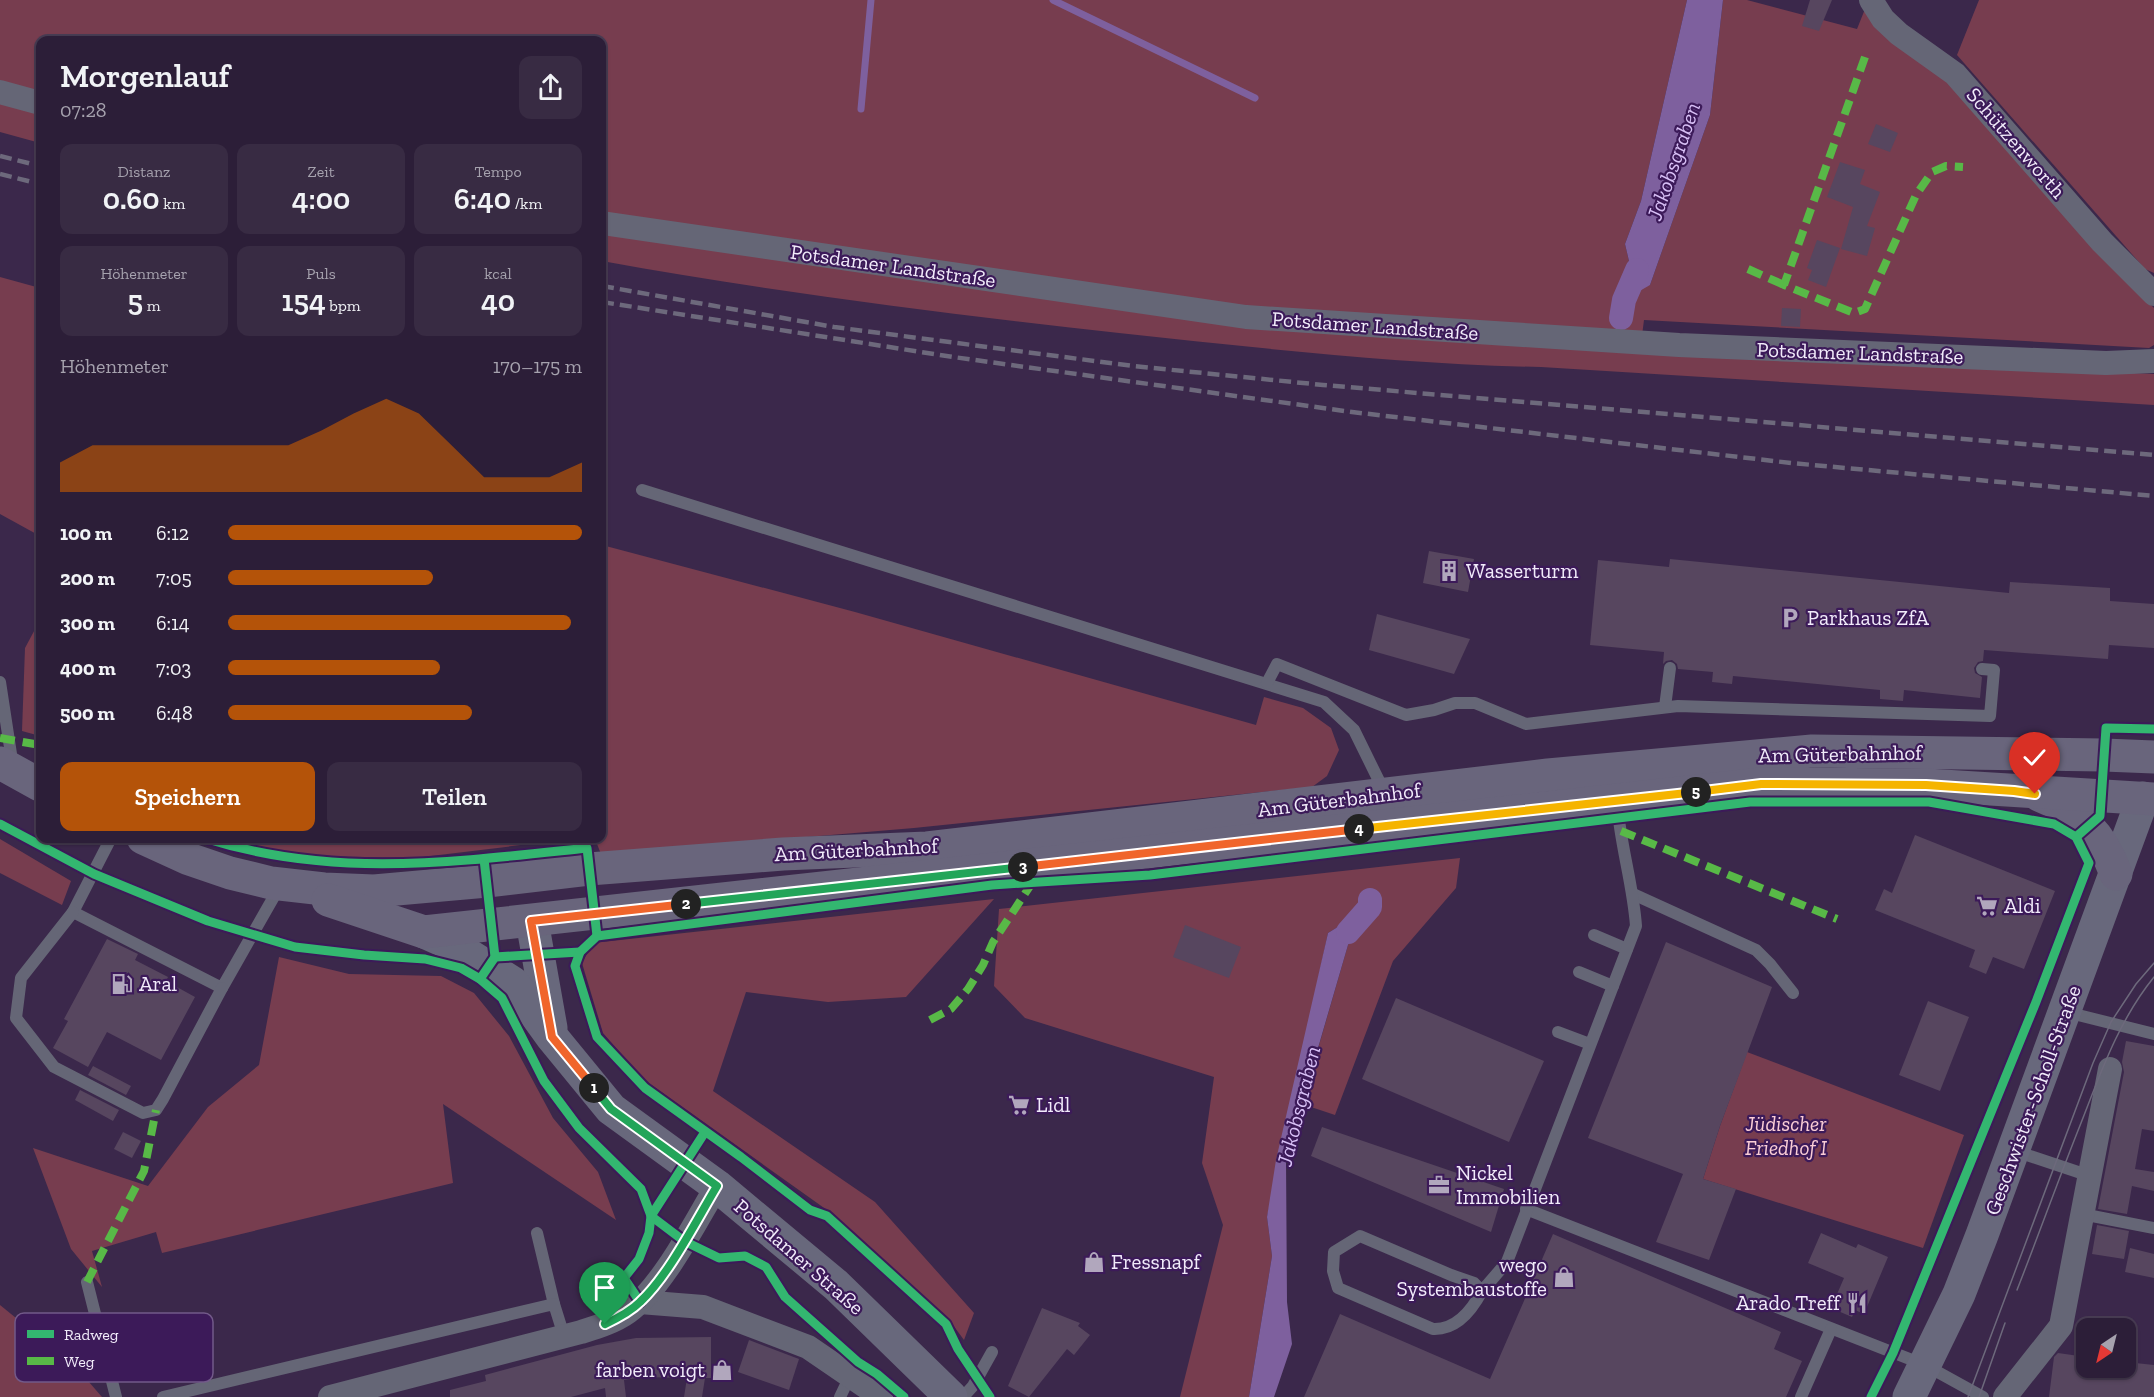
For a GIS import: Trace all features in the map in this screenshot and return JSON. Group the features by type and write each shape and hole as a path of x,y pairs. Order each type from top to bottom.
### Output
{"main road":[{"name":"Am Güterbahnhof","path":"531,921 1388,810 1548,775 1812,751 2154,757"},
{"name":"Am Güterbahnhof","path":"525,877 589,869 783,854 927,848 1388,810 1616,801 1761,784 1926,785 2014,791 2150,789"},
{"path":"2014,791 2035,794 2055,801 2073,812 2100,840 2110,856 2116,874"},
{"path":"154,843 189,859 230,873 280,884 324,889 374,891 525,877 531,921 424,932 280,884"}],"street":[{"name":"Schützenworth","path":"1871,0 1883,18 1899,34 1955,74 2102,242 2154,294"},
{"path":"0,92 36,102"},
{"name":"Potsdamer Landstraße","path":"606,224 1246,317 1679,345 2106,363 2154,362"},
{"name":"Geschwister-Scholl-Straße","path":"1909,1397 1959,1294 2150,789"},
{"name":"Potsdamer Straße","path":"531,921 552,1037 611,1109 717,1186 836,1285 951,1397"},
{"path":"424,932 451,944 513,983 552,1037"},
{"path":"2005,1397 2061,1326 2110,1069"},
{"path":"329,1396 605,1324 640,1302 663,1272 717,1186"},
{"path":"640,1302 703,1307 808,1347 845,1386 880,1397"}],"lane":[{"path":"642,490 1324,702 1354,730 1388,810"},
{"path":"1267,684 1277,664 1406,715 1434,710 1455,703 1475,703 1526,724 1689,706 1990,716 1994,670 1982,669"},
{"path":"1665,707 1670,668"},
{"path":"0,682 18,773"},
{"path":"1482,1291 1474,1283 1360,1236 1334,1252 1333,1271 1338,1288 1433,1329 1445,1330 1459,1321 1507,1262 1636,926 1634,894 1616,801"},
{"path":"108,843 73,912 21,978 16,1018 54,1067 143,1113 156,1110 163,1099 280,884"},
{"path":"1634,894 1756,950 1793,993"},
{"path":"73,912 222,988"},
{"path":"1594,934 1627,949"},
{"path":"1579,972 1613,986"},
{"path":"2066,1012 2154,1034"},
{"path":"1558,1032 1590,1044"},
{"path":"2013,1150 2090,1176"},
{"path":"1526,1209 1925,1365 1983,1397"},
{"path":"2082,1214 2154,1228"},
{"path":"537,1233 564,1336"},
{"path":"87,1282 95,1313"},
{"path":"163,1397 554,1304"},
{"path":"1801,1397 1831,1329"},
{"path":"963,1397 992,1352"},
{"path":"112,1382 116,1397"}],"green space":[{"path":"0,0 1687,0 1641,201 1625,244 1629,261 1617,290 1650,285 1710,115 1723,0 1747,0 1857,29 1865,9 1955,81 2095,248 2154,308 2154,345 2149,348 1644,320 1640,351 2154,374 2154,405 1541,367 1435,363 1330,354 1119,333 924,310 731,283 606,262 606,36 36,36 36,142 0,132"},
{"path":"1979,0 2154,0 2154,273 2145,269 1957,55"},
{"path":"0,277 36,287 36,534 0,514"},
{"path":"606,546 855,612 1256,725 1264,697 1303,708 1331,728 1339,750 1327,776 1312,787 914,828 601,854 597,843 606,843"},
{"path":"36,627 36,735 22,731 25,648"},
{"path":"0,839 71,881 62,905 0,873"},
{"path":"234,843 538,843 414,858 310,856 245,847"},
{"path":"1460,858 1456,888 1393,961 1335,1115 1302,1104 1348,945 1369,908 1328,933 1267,1217 1272,1256 1249,1397 1180,1397 1223,1225 1202,1163 1214,1077 1025,1018 994,986 999,909"},
{"path":"994,899 906,997 828,1002 746,992 713,1091 875,1202 974,1313 964,1340 950,1321 834,1215 642,1078 603,1033 582,963 593,943"},
{"path":"279,957 349,974 441,976 474,993 509,1036 553,1118 598,1172 616,1220 443,1104 453,1183 162,1253 156,1232 92,1251 102,1287 71,1249 33,1148 148,1186 208,1107 259,1065"},
{"name":"Jüdischer Friedhof I","path":"1747,1052 1964,1135 1923,1248 1703,1179"},
{"path":"0,1305 15,1317 15,1382 89,1382 102,1397 0,1397"}],"water":[{"path":"1687,0 1723,0 1710,115 1650,285 1624,300 1617,290 1629,261 1625,244 1641,201"},
{"path":"1370,907 1348,945 1286,1158 1287,1302 1292,1344 1274,1397 1249,1397 1272,1256 1267,1217 1276,1160 1328,933"}],"building":[{"path":"1810,0 1832,0 1819,31 1802,26"},
{"path":"1876,124 1898,133 1890,152 1868,144"},
{"path":"1840,162 1865,170 1860,184 1880,192 1867,226 1875,228 1867,256 1841,249 1853,207 1827,197"},
{"path":"1817,240 1840,248 1826,287 1808,280 1812,270 1807,268"},
{"path":"1782,308 1801,309 1800,327 1781,326"},
{"name":"Wasserturm","path":"1429,551 1474,559 1468,592 1423,583"},
{"name":"Parkhaus ZfA","path":"1670,559 2009,593 2010,582 2110,588 2110,601 2154,604 2154,648 2109,645 2108,659 1984,650 1983,661 1978,662 1974,668 1975,673 1982,677 1980,698 1904,690 1903,701 1880,699 1880,690 1733,676 1732,684 1712,682 1713,672 1678,669 1677,664 1672,660 1663,664 1664,652 1590,645 1598,560 1669,567"},
{"path":"1377,614 1470,639 1454,674 1369,650"},
{"path":"1915,835 2055,891 2024,969 1993,957 1986,974 1969,967 1975,950 1875,910 1884,889 1892,893"},
{"path":"1185,925 1241,947 1229,978 1173,957"},
{"path":"107,939 138,954 135,960 168,977 166,981 195,997 161,1060 107,1032 88,1067 53,1048 68,1021 64,1019"},
{"path":"1666,942 1772,987 1720,1126 1703,1179 1736,1189 1709,1260 1656,1242 1683,1174 1588,1138"},
{"path":"1396,998 1544,1061 1509,1142 1362,1079"},
{"path":"1928,1001 1969,1017 1940,1091 1899,1075"},
{"path":"2126,1041 2154,1046 2154,1131 2142,1129 2135,1169 2154,1172 2154,1191 2132,1186 2127,1214 2098,1209 2124,1072 2122,1062"},
{"path":"93,1066 131,1086 126,1095 88,1075"},
{"path":"80,1090 119,1110 113,1121 75,1100"},
{"path":"1322,1127 1504,1189 1491,1232 1311,1156"},
{"path":"123,1132 141,1141 132,1158 114,1149"},
{"path":"2097,1225 2129,1231 2124,1259 2092,1254"},
{"path":"1821,1233 1856,1248 1858,1244 1888,1257 1864,1314 1855,1310 1852,1317 1831,1308 1844,1278 1808,1263"},
{"path":"1553,1234 1781,1332 1774,1349 1802,1361 1786,1397 1304,1397 1340,1314 1490,1379"},
{"path":"2130,1248 2154,1254 2154,1278 2125,1272"},
{"path":"1042,1308 1080,1323 1078,1326 1090,1335 1074,1355 1067,1349 1029,1397 1008,1386"},
{"path":"711,1337 711,1378 705,1378 702,1397 684,1397 687,1378 643,1377 624,1380 626,1397 606,1397 605,1388 571,1397 450,1397 450,1390 486,1381 485,1375 597,1345 636,1338"},
{"path":"749,1340 799,1359 789,1390 738,1372"},
{"path":"2058,1353 2076,1356 2076,1378 2136,1378 2136,1363 2154,1365 2154,1397 2049,1397 2054,1357"}],"waterway":[{"path":"861,109 871,0"},
{"path":"1053,0 1255,98"},
{"name":"Jakobsgraben","path":"1621,318 1624,300 1637,270"},
{"name":"Jakobsgraben","path":"1348,932 1370,907 1370,900"}],"tram line":[{"path":"1968,1397 2093,1063 2111,1022 2136,984 2154,963"},
{"path":"2017,1290 2104,1066 2131,1011 2154,977"},
{"path":"1979,1397 2005,1323"}],"railway":[{"path":"0,156 36,165"},
{"path":"0,174 36,183"},
{"path":"606,287 834,327 1133,366 1323,385 2154,455"},
{"path":"606,303 953,357 1352,412 1791,463 2154,496"}],"marked path":[{"path":"1865,57 1784,285 1854,313 1865,309 1916,195 1932,172 1946,166 1963,167"},
{"path":"1748,269 1784,285"},
{"path":"0,738 36,744"},
{"path":"1621,831 1837,919"},
{"path":"930,1020 951,1009 968,989 983,965 993,942 1032,883"},
{"path":"87,1282 144,1171 156,1110"}],"cycle path":[{"path":"2076,837 2100,816 2106,728 2154,729"},
{"path":"990,1397 958,1349 946,1324 827,1216 810,1210 645,1088 597,1037 575,966 580,952 597,936 992,885 1150,875 1750,802 1929,802 2054,824 2076,837 2089,863 2036,1002 1893,1353 1871,1397"},
{"path":"0,824 94,874 208,921 295,947 425,959 461,968 480,979 502,998 544,1081 579,1128 641,1189 651,1216 684,1241 719,1258 745,1256 766,1267 785,1297 858,1362 877,1374 904,1397"},
{"path":"222,843 252,851 300,859 394,864 442,862 587,848 597,936"},
{"path":"480,979 495,957 484,859"},
{"path":"495,957 580,952"},
{"path":"640,1302 624,1278 639,1259 649,1233 651,1216 705,1132"}],"place":[{"name":"Wasserturm","path":"1449,571"},
{"name":"Parkhaus ZfA","path":"1790,618"},
{"name":"Aldi","path":"1987,906"},
{"name":"Aral","path":"122,984"},
{"name":"Lidl","path":"1019,1105"},
{"name":"Nickel Immobilien","path":"1439,1185"},
{"name":"Fressnapf","path":"1094,1262"},
{"name":"wego Systembaustoffe","path":"1564,1277"},
{"name":"Arado Treff","path":"1857,1303"},
{"name":"farben voigt","path":"722,1370"}],"route":[{"path":"605,1324 627,1312 647,1295 684,1241 717,1186 611,1109 552,1037 531,921 1761,784 1926,785 2035,794"}]}
